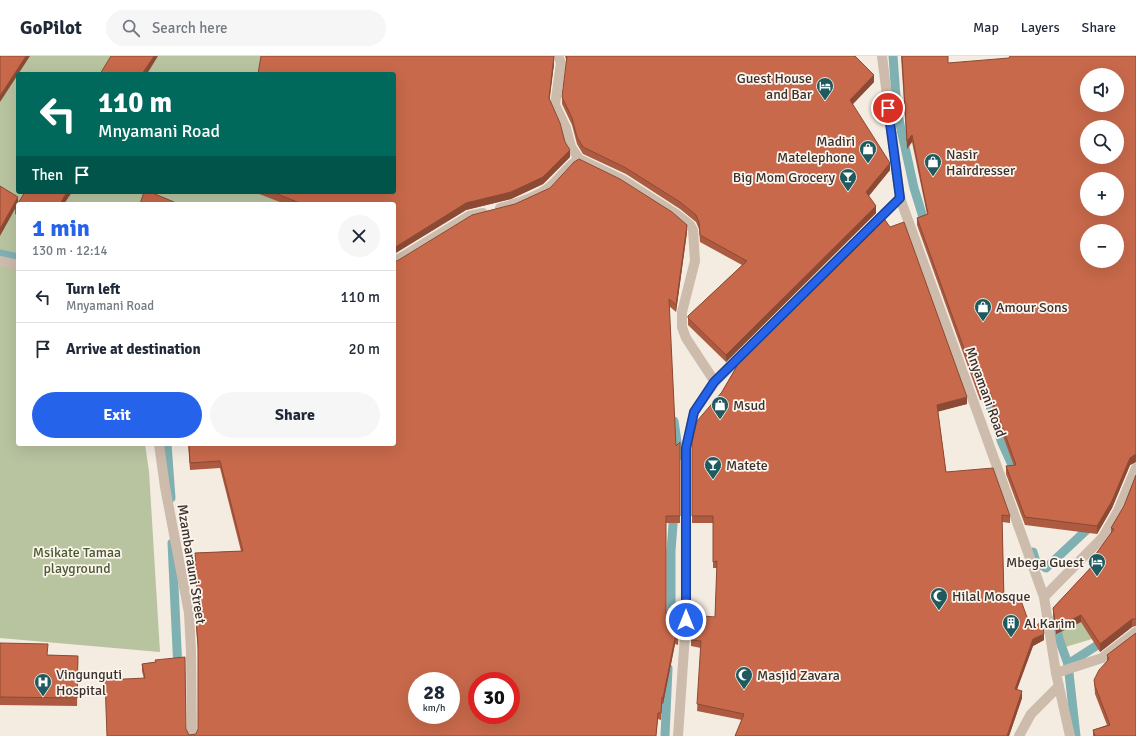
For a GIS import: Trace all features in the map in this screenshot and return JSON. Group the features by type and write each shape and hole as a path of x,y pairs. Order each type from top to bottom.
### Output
{"street":[{"path":"558,56 561,63 555,105 566,128 571,148 579,159 623,180 690,224 693,230 695,261 682,312 682,327 686,338 714,382"},
{"name":"Mnyamani Road","path":"880,58 900,198 1044,597 1056,673 1070,736"},
{"path":"396,261 469,216 513,205 547,189 570,164 579,159"},
{"path":"678,736 686,620 686,448 694,412 714,382 900,198"},
{"path":"0,261 16,265"},
{"name":"Mzambarauni Street","path":"159,446 165,487 189,613 192,736"},
{"path":"1044,597 1103,537 1118,511 1136,468"},
{"path":"1056,673 1102,658 1136,632"},
{"path":"1019,736 1031,714 1059,686"}],"green space":[{"name":"Msikate Tamaa playground","path":"0,56 344,56 321,72 16,72 16,194 303,194 300,202 16,202 16,446 145,446 149,471 160,652 0,638"},
{"path":"1119,600 1092,639 1062,648 1051,616"}],"building":[{"path":"0,56 26,56 0,96"},
{"path":"111,56 154,56 143,72 101,72"},
{"path":"261,56 554,56 549,98 560,123 565,142 570,150 543,177 511,192 466,203 396,247 396,202 297,202 277,194 396,194 396,72 258,72"},
{"path":"567,56 855,56 874,75 850,100 890,163 866,192 876,206 726,355 688,318 688,316 747,261 700,235 699,222 696,215 680,202 626,168 583,147 577,137 572,118 562,97"},
{"path":"902,56 948,56 948,63 1009,58 1010,56 1136,56 1136,454 1130,458 1112,501 1097,526 1025,517 1006,466 1016,465 989,390 980,393 917,218 928,214 912,135 907,141"},
{"path":"579,159 620,179 672,212 687,225 676,305 669,299 676,446 680,442 680,516 666,516 666,613 679,614 678,638 675,638 663,698 662,697 661,713 658,713 656,736 107,736 105,680 145,678 142,664 156,662 155,660 185,657 186,729 189,735 196,734 198,729 198,644 194,595 197,595 195,553 243,551 220,461 190,463 189,446 396,446 396,261 472,215 515,204 550,188 574,162"},
{"path":"0,186 18,197 0,229"},
{"path":"24,194 66,194 61,202 19,202"},
{"path":"143,194 155,194 174,202 141,202"},
{"path":"883,217 890,227 904,222 967,397 937,405 946,472 993,468 1010,516 1002,515 1004,600 1019,595 1032,631 1042,620 1044,634 1033,639 1015,689 1022,691 1007,736 735,736 744,714 697,704 701,641 691,640 692,615 715,617 717,561 713,562 713,516 692,516 692,442 697,421 722,392 737,366 735,364"},
{"path":"1136,475 1136,619 1132,619 1100,644 1081,615 1056,627 1053,608 1097,561 1093,558 1114,529 1111,528 1124,506"},
{"path":"1136,633 1136,736 1095,736 1093,730 1110,725 1094,680 1099,670 1109,659 1107,655"},
{"path":"0,643 48,644 47,655 78,656 77,698 0,697"}],"waterway":[{"path":"893,56 897,111 914,188 926,227"},
{"path":"0,254 16,258"},
{"path":"984,387 1002,443 1017,476"},
{"path":"674,421 679,456"},
{"path":"167,446 171,498"},
{"path":"669,626 671,611 671,551 674,511"},
{"path":"1033,552 1036,562 1046,568 1093,524"},
{"path":"172,543 178,670"},
{"path":"1056,622 1059,639 1068,664 1107,639"},
{"path":"1068,664 1076,736"},
{"path":"665,736 668,668"}],"place":[{"name":"Guest House and Bar","path":"825,101"},
{"name":"Madiri Matelephone","path":"868,164"},
{"name":"Nasir Hairdresser","path":"933,177"},
{"name":"Big Mom Grocery","path":"848,192"},
{"name":"Amour Sons","path":"983,322"},
{"name":"Msud","path":"720,420"},
{"name":"Matete","path":"713,480"},
{"name":"Mbega Guest","path":"1097,577"},
{"name":"Hilal Mosque","path":"939,611"},
{"name":"Al Karim","path":"1011,638"},
{"name":"Masjid Zavara","path":"744,690"},
{"name":"Vingunguti Hospital","path":"43,697"}],"route":[{"path":"686,620 686,448 694,412 714,382 900,198 888,108"}]}
